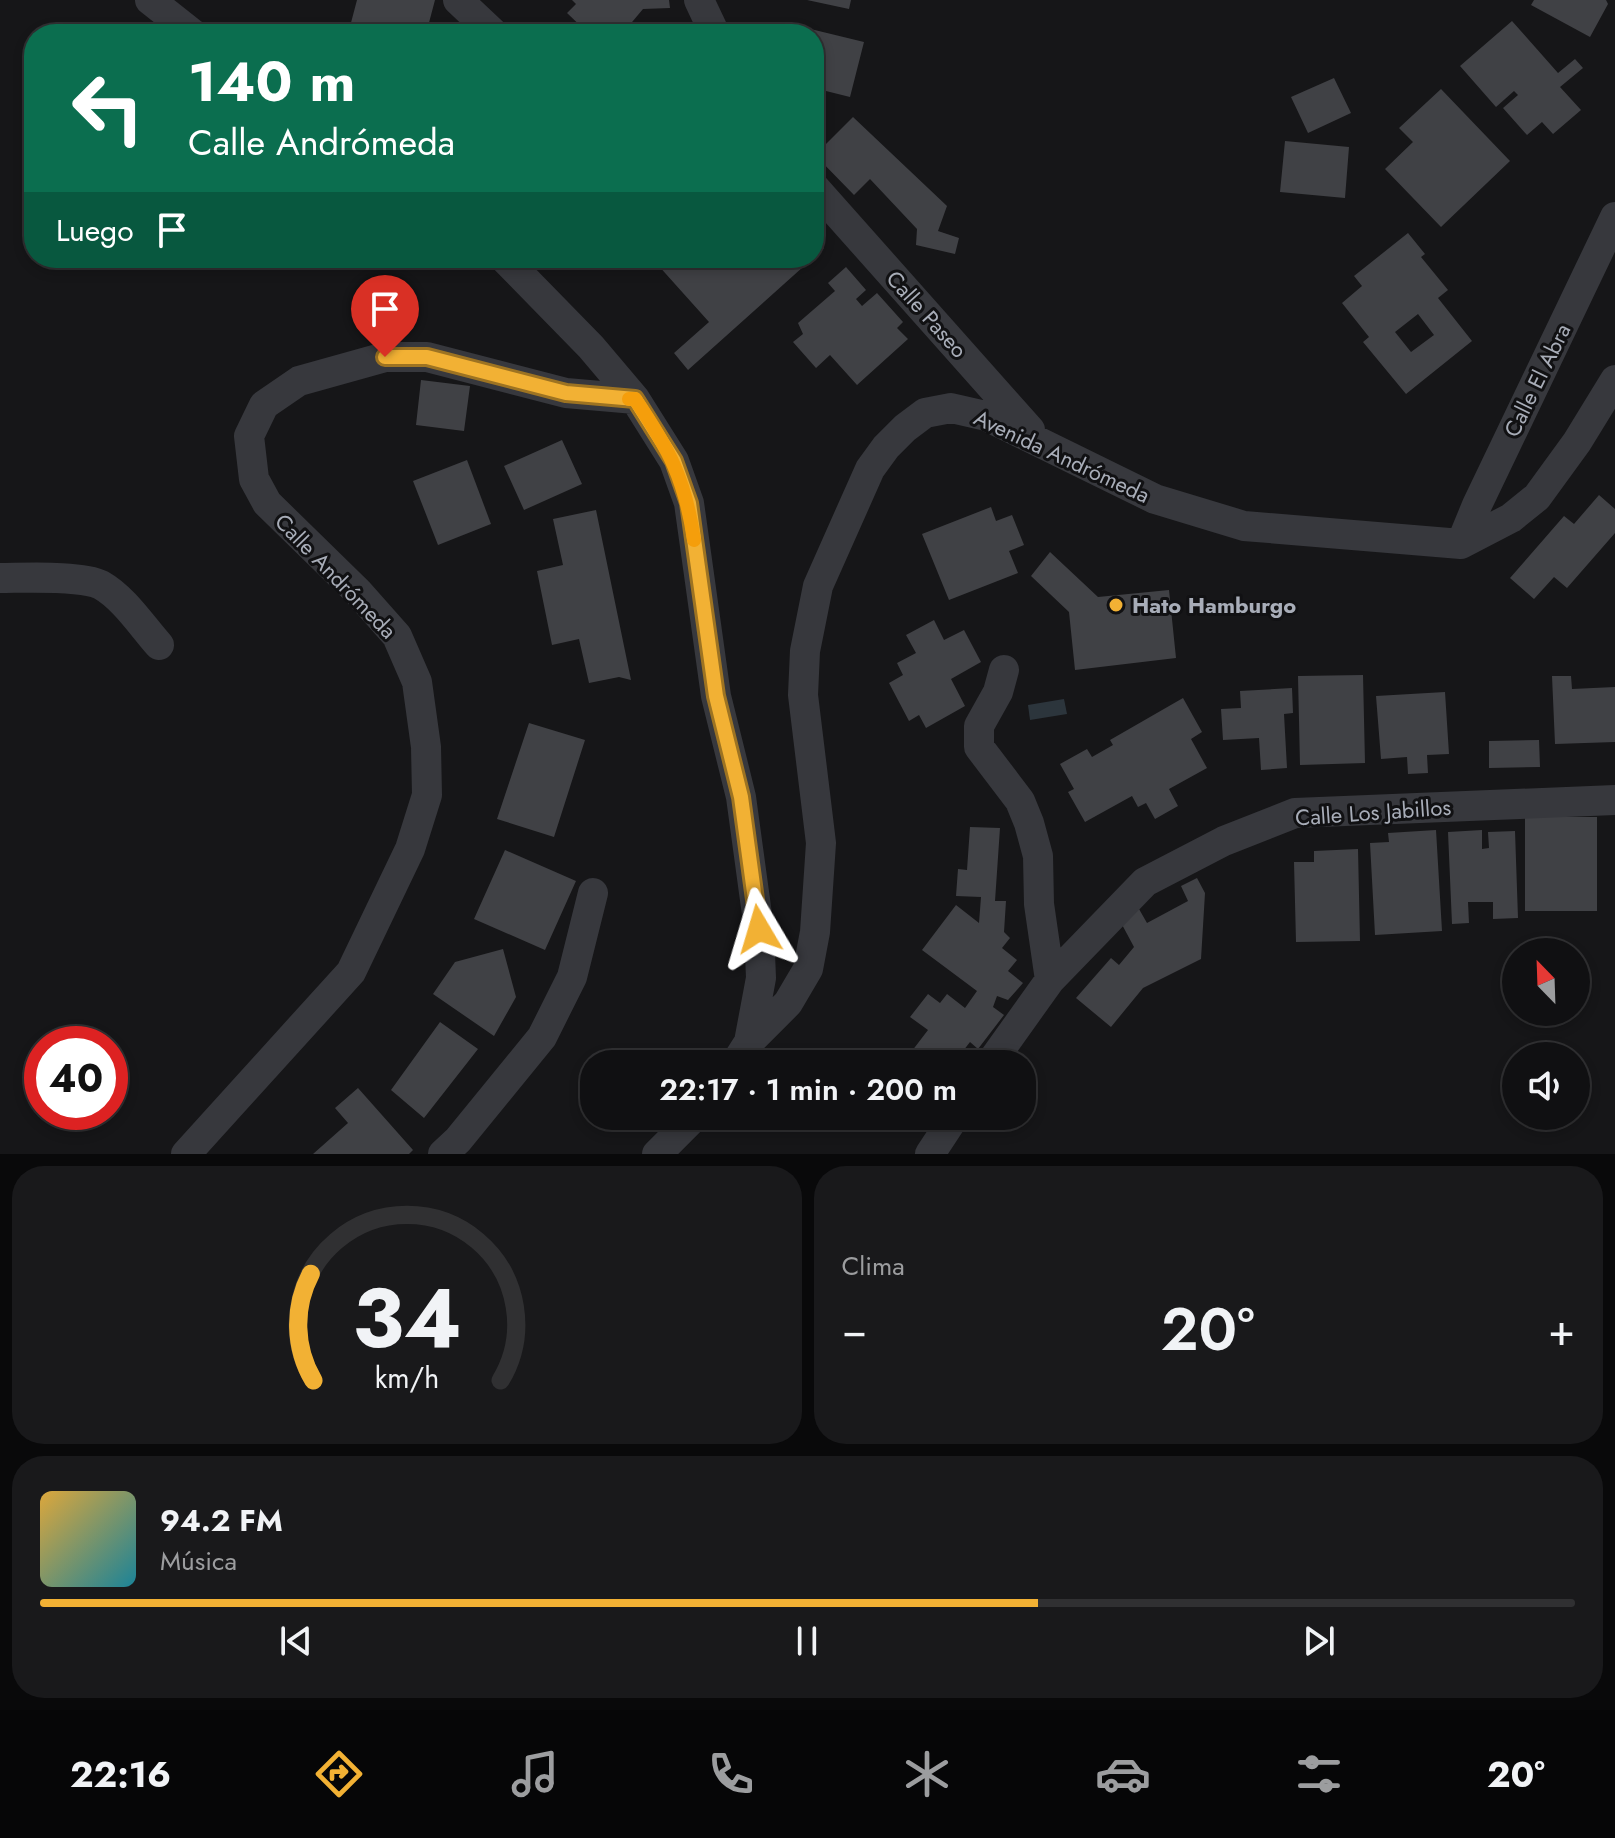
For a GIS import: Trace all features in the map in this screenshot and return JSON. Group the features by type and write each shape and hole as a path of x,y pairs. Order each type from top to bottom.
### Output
{"street":[{"path":"150,0 180,24"},
{"path":"458,0 483,24"},
{"path":"699,0 710,24"},
{"name":"Calle Paseo","path":"824,198 1039,441"},
{"name":"Calle El Abra","path":"1461,544 1615,217"},
{"path":"514,268 591,347 635,399 674,461 689,503 716,696 741,797 759,929 761,978 743,1050"},
{"name":"Calle Andrómeda","path":"186,1154 351,972 410,849 427,795 426,747 417,682 397,636 358,592 267,503 254,479 249,436 264,405 299,381 385,357 427,357 566,393 635,399"},
{"path":"1461,544 1511,518 1537,497 1577,442 1615,380"},
{"name":"Avenida Andrómeda","path":"745,1050 788,1003 808,969 819,890 821,843 805,732 803,695 805,651 818,586 870,469 886,447 925,413 951,408 986,416 1155,499 1244,526 1461,544"},
{"path":"0,578 84,580 100,585 117,597 159,645"},
{"path":"1004,670 998,692 979,726 979,747 1020,801 1029,823 1038,856 1039,904 1050,980"},
{"name":"Calle Los Jabillos","path":"1000,1050 1050,980 1145,882 1224,841 1295,813 1615,800"},
{"path":"443,1154 542,1037 572,977 593,893"},
{"path":"657,1154 681,1130"},
{"path":"930,1154 946,1130"}],"shaded area":[{"path":"1064,699 1067,714 1030,720 1028,705"}],"building":[{"path":"357,0 435,0 429,24 351,24"},
{"path":"572,0 669,0 670,8 643,9 630,24 579,24 567,13 576,4"},
{"path":"807,0 851,0 849,9"},
{"path":"1534,0 1606,0 1608,4 1590,37 1531,5"},
{"path":"1512,21 1558,73 1575,59 1583,68 1560,87 1581,110 1553,134 1542,122 1527,135 1503,108 1518,95 1514,91 1496,107 1460,66"},
{"path":"824,32 864,42 850,97 824,90"},
{"path":"1334,78 1351,113 1308,133 1291,97"},
{"path":"1441,89 1510,161 1441,227 1385,169 1413,142 1399,128"},
{"path":"853,117 947,206 938,231 959,238 955,254 916,245 917,229 870,179 854,195 824,164 824,146"},
{"path":"1285,141 1349,147 1345,198 1280,192"},
{"path":"1408,233 1425,254 1421,257 1448,290 1438,298 1472,341 1406,394 1363,342 1369,337 1342,303 1362,286 1354,276","holes":["1418,314 1434,335 1411,352 1395,332"]},
{"path":"846,267 866,290 856,299 862,306 877,293 903,322 897,328 908,339 857,385 830,355 816,368 793,342 803,334 798,323 835,291 828,283"},
{"path":"661,268 802,268 688,370 674,353 709,322"},
{"path":"421,380 470,386 464,431 416,425"},
{"path":"562,440 582,484 524,510 504,466"},
{"path":"467,460 491,524 438,545 413,481"},
{"path":"1599,495 1615,509 1615,533 1567,588 1554,577 1534,599 1510,578 1564,516 1574,524"},
{"path":"991,507 996,521 1012,515 1024,545 1009,551 1018,573 949,600 922,534"},
{"path":"596,510 631,680 619,677 589,683 579,639 552,645 537,571 563,565 553,519"},
{"name":"Hato Hamburgo","path":"1050,552 1098,597 1169,590 1176,658 1075,670 1069,612 1031,576"},
{"path":"934,620 944,640 964,630 981,662 951,679 965,706 926,728 919,715 909,721 889,683 903,675 897,663 916,653 906,635"},
{"path":"1363,675 1365,763 1300,765 1298,676"},
{"path":"1552,676 1571,676 1572,689 1615,687 1615,742 1555,744"},
{"path":"1292,688 1293,713 1284,714 1287,768 1261,770 1259,738 1223,740 1221,709 1241,708 1240,691"},
{"path":"1445,692 1449,754 1427,755 1428,773 1408,774 1407,757 1381,759 1376,696"},
{"path":"1183,698 1202,732 1191,739 1207,768 1169,789 1178,806 1155,819 1146,803 1138,807 1132,796 1085,822 1068,792 1074,789 1060,764 1087,749 1092,757 1113,745 1110,740"},
{"path":"529,723 585,740 554,837 497,819"},
{"path":"1539,740 1540,767 1489,768 1489,741"},
{"path":"1525,817 1597,817 1597,911 1525,911"},
{"path":"970,827 1000,828 995,901 1006,901 1004,932 1010,938 1002,948 1017,960 1008,971 1023,983 1008,1000 997,996 993,1007 1004,1015 978,1049 970,1042 964,1050 913,1050 928,1030 910,1017 928,994 940,1003 947,994 965,1008 977,991 922,950 956,905 979,923 981,897 956,896 958,869 967,870"},
{"path":"1436,830 1442,931 1375,935 1370,843 1389,842 1388,833"},
{"path":"1482,830 1482,849 1489,848 1488,832 1515,831 1518,918 1493,919 1493,902 1468,902 1469,923 1452,924 1448,832"},
{"path":"1358,849 1360,941 1296,942 1294,862 1314,862 1314,851"},
{"path":"505,850 576,881 545,950 474,919"},
{"path":"1197,878 1205,893 1201,959 1143,988 1111,1027 1076,998 1111,958 1119,965 1134,947 1119,919 1139,909 1147,923 1188,901 1181,886"},
{"path":"503,949 516,997 494,1036 433,994 455,962"},
{"path":"440,1022 478,1049 424,1118 391,1090"},
{"path":"358,1088 413,1150 409,1154 313,1154 348,1123 335,1108"}],"slow traffic":[{"path":"629,399 635,399 674,461 689,503 694,540"}],"place":[{"name":"Hato Hamburgo","path":"1116,605"}],"route":[{"path":"385,357 427,357 566,393 635,399 651,423 674,461 689,503 716,696 741,797 759,929"}]}
